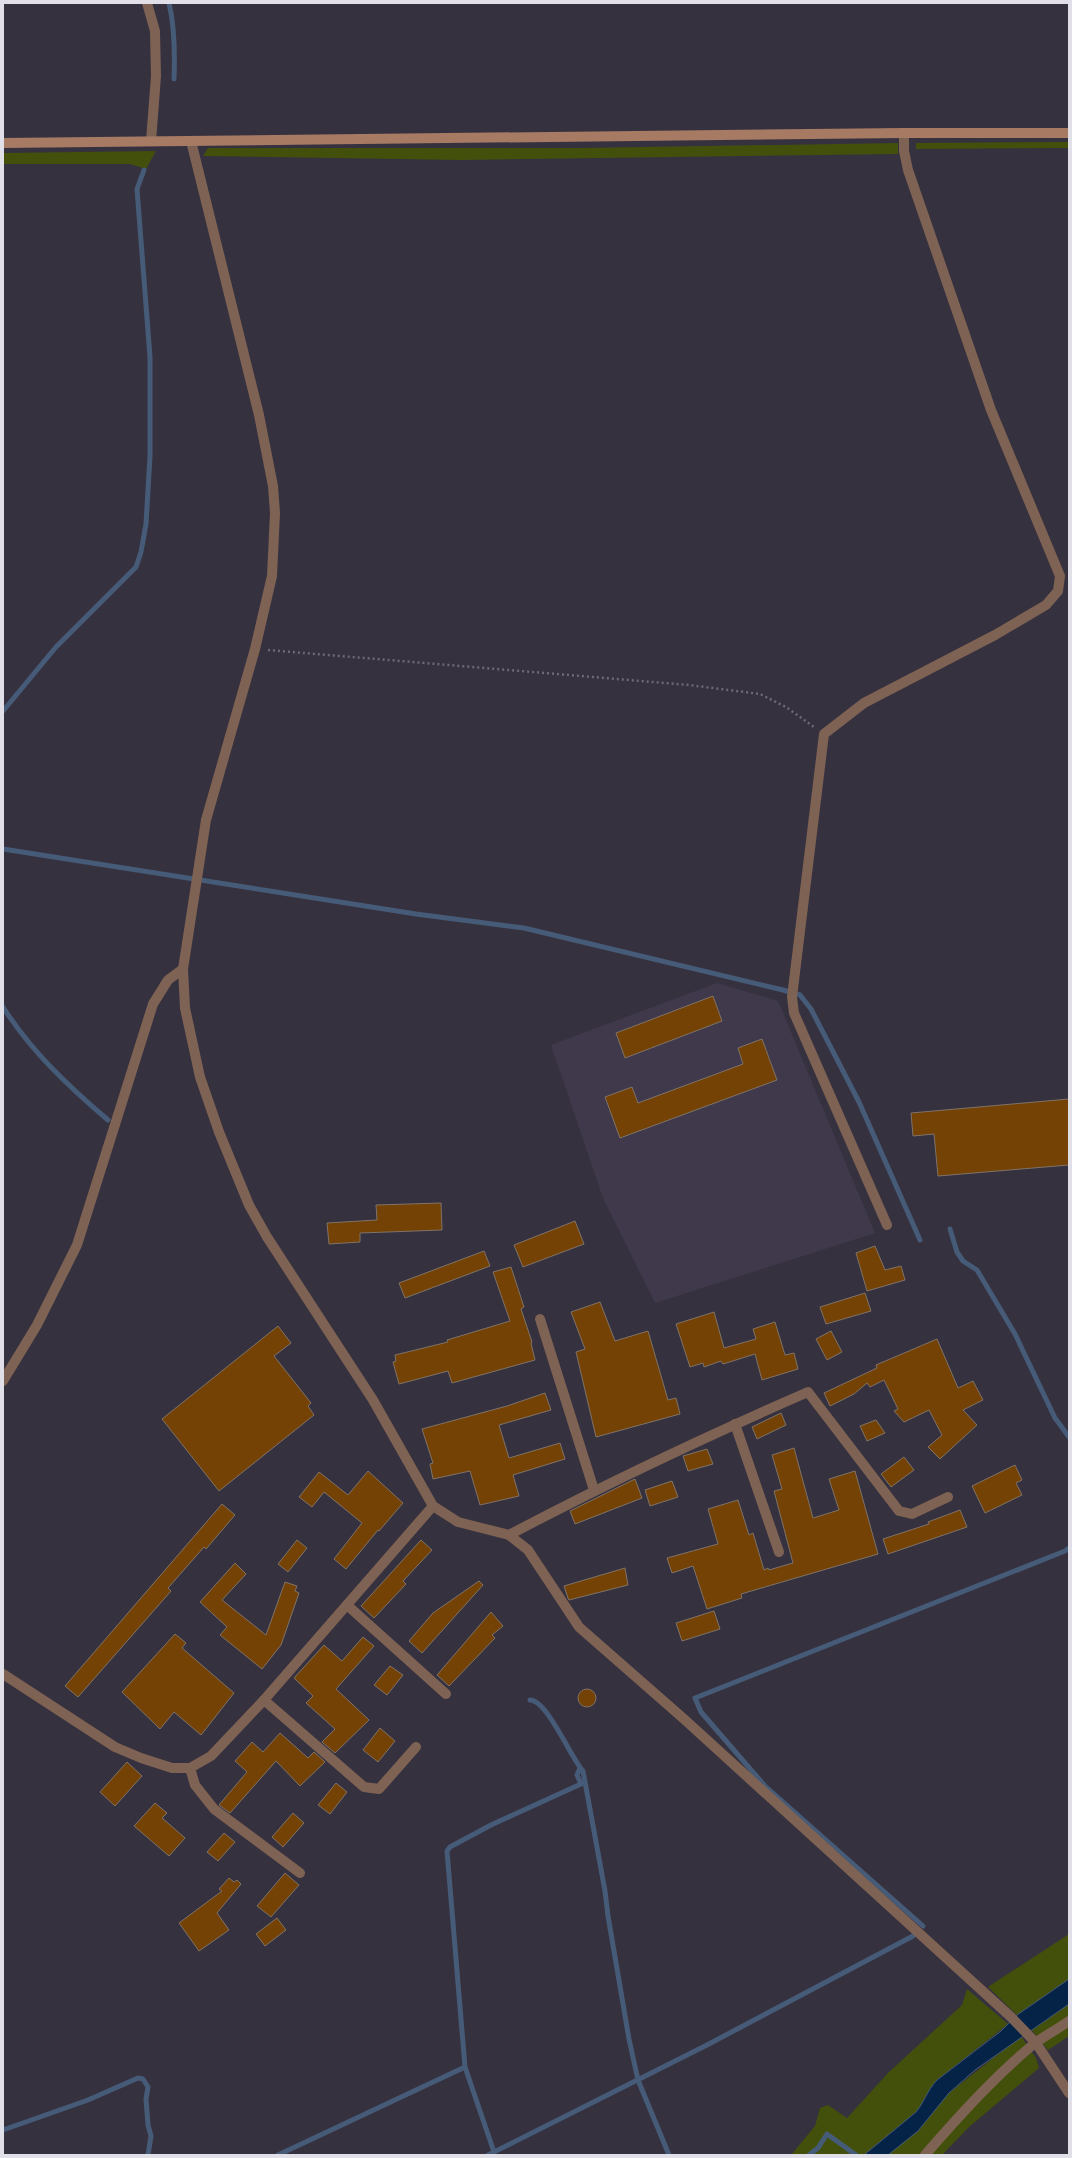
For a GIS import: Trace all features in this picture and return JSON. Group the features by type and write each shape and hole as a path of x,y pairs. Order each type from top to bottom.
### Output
{"main road":[{"path":"3,143 904,133 1069,133"}],"street":[{"path":"147,3 155,31 156,76 152,141"},
{"path":"887,1225 794,1013 792,997 793,987 824,734 864,703 995,635 1046,605 1058,591 1059,570 1033,515 991,410 910,177 904,151 904,133"},
{"path":"191,141 259,415 273,486 275,548 272,576 255,649 206,820 183,969 185,1008 200,1077 219,1132 249,1205 267,1238 373,1400 433,1506 458,1522 509,1535 528,1550 579,1627 684,1719 1011,2017 1036,2043 1069,2093"},
{"path":"3,1381 37,1325 77,1245 153,1004 168,980 183,969"},
{"path":"540,1319 594,1490"},
{"path":"509,1535 594,1490 735,1424 808,1392 899,1511 912,1514 948,1497"},
{"path":"735,1424 778,1552"},
{"path":"3,1674 115,1747 141,1758 172,1768 190,1768 211,1756 264,1700 433,1506"},
{"path":"347,1605 446,1694"},
{"path":"264,1700 364,1787 379,1789 416,1748"},
{"path":"190,1768 195,1785 214,1809 300,1873"},
{"path":"925,2155 958,2117 1036,2043 1069,2021"}],"path":[{"path":"255,649 689,685 760,694 786,707 824,734"}],"shaded area":[{"path":"717,983 778,1001 875,1233 655,1303 603,1198 551,1045"}],"green space":[{"path":"1069,142 1069,148 916,149 916,143"},
{"path":"898,143 898,154 461,160 203,156 208,148 581,148"},
{"path":"156,151 146,169 130,164 3,164 3,153"},
{"path":"1069,1934 1069,1979 1017,2015 988,1987"},
{"path":"967,1989 1008,2024 937,2080 916,2112 864,2155 791,2155 815,2126 820,2108 828,2105 847,2118 888,2073 962,2005"},
{"path":"1069,2004 1069,2036 1048,2050 1031,2029"},
{"path":"1021,2036 1036,2058 1039,2068 969,2127 942,2155 888,2155 949,2093"}],"water":[{"path":"1069,1979 1069,2004 975,2070 949,2093 918,2131 888,2155 864,2155 916,2112 937,2080 1001,2031 1017,2015"}],"building":[{"path":"713,996 722,1021 625,1058 616,1033"},
{"path":"762,1039 777,1080 620,1138 605,1097 632,1087 638,1103 743,1064 738,1048"},
{"path":"1069,1099 1069,1165 938,1176 934,1134 913,1136 911,1113"},
{"path":"441,1203 442,1230 360,1233 360,1242 329,1244 327,1223 377,1220 376,1205"},
{"path":"575,1221 584,1244 523,1267 514,1245"},
{"path":"875,1246 885,1270 901,1266 905,1280 867,1291 856,1253"},
{"path":"484,1251 490,1266 405,1298 399,1283"},
{"path":"511,1267 524,1307 521,1309 532,1342 535,1360 452,1383 448,1371 399,1384 393,1362 396,1361 395,1355 448,1342 447,1340 510,1321 493,1272"},
{"path":"865,1293 871,1311 826,1324 820,1307"},
{"path":"600,1302 615,1341 648,1331 668,1400 676,1398 680,1414 596,1437 576,1352 585,1349 571,1312"},
{"path":"714,1312 724,1348 756,1339 753,1329 775,1322 785,1355 794,1353 798,1369 762,1380 755,1354 723,1364 721,1361 704,1367 703,1363 690,1367 676,1324"},
{"path":"278,1326 291,1343 274,1356 311,1403 308,1406 314,1415 219,1491 162,1419"},
{"path":"831,1331 842,1352 827,1360 816,1339"},
{"path":"937,1339 958,1388 973,1381 983,1400 963,1410 977,1425 940,1459 928,1447 942,1435 929,1410 904,1422 894,1411 898,1409 884,1380 870,1387 867,1383 854,1394 830,1406 824,1393 877,1368 876,1365"},
{"path":"545,1393 551,1410 499,1425 509,1458 560,1443 565,1459 513,1475 519,1496 480,1505 470,1471 433,1479 430,1464 433,1463 422,1429 507,1406"},
{"path":"781,1413 786,1425 757,1439 752,1427"},
{"path":"876,1420 885,1433 867,1441 860,1426"},
{"path":"794,1448 813,1518 839,1510 829,1479 855,1471 878,1554 741,1594 742,1598 707,1609 693,1566 672,1573 667,1558 718,1544 708,1509 738,1500 749,1535 753,1533 764,1570 793,1563 774,1491 782,1489 772,1455"},
{"path":"707,1449 713,1464 688,1471 683,1456"},
{"path":"904,1457 914,1470 891,1487 881,1474"},
{"path":"1015,1465 1022,1480 1016,1483 1022,1495 985,1513 972,1486"},
{"path":"368,1471 403,1503 379,1531 378,1530 346,1569 334,1559 362,1523 324,1492 312,1507 299,1497 319,1472 348,1495"},
{"path":"635,1479 642,1498 575,1524 570,1511"},
{"path":"672,1481 678,1497 650,1506 645,1490"},
{"path":"222,1504 235,1515 206,1549 204,1547 168,1588 171,1591 78,1697 65,1686"},
{"path":"960,1510 967,1527 888,1554 883,1539 929,1524 928,1522"},
{"path":"297,1540 307,1548 288,1572 278,1564"},
{"path":"421,1540 432,1550 403,1581 406,1584 374,1618 361,1606"},
{"path":"235,1563 246,1574 222,1600 266,1635 285,1582 297,1586 295,1591 299,1593 281,1645 262,1669 220,1635 227,1627 200,1602"},
{"path":"625,1568 628,1585 569,1600 564,1586"},
{"path":"479,1581 483,1585 422,1653 409,1641 433,1613"},
{"path":"714,1611 720,1629 682,1641 676,1623"},
{"path":"491,1612 503,1626 492,1635 495,1638 449,1686 437,1675"},
{"path":"175,1634 186,1643 182,1648 234,1693 201,1735 174,1712 160,1729 122,1692"},
{"path":"363,1637 374,1646 336,1689 369,1720 335,1753 322,1742 335,1729 306,1703 313,1696 294,1678 324,1645 342,1661"},
{"path":"390,1666 403,1675 387,1695 374,1685"},
{"path":"587,1689 593,1692 596,1698 593,1704 587,1707 581,1704 578,1698 581,1692"},
{"path":"380,1728 395,1741 378,1762 363,1750"},
{"path":"280,1733 308,1758 314,1752 325,1762 300,1786 276,1761 230,1813 219,1805 247,1772 235,1761 252,1742 263,1752"},
{"path":"127,1762 142,1776 115,1806 100,1792"},
{"path":"336,1783 347,1792 330,1814 318,1805"},
{"path":"155,1803 167,1813 162,1818 185,1838 169,1856 134,1826"},
{"path":"293,1813 304,1823 283,1847 272,1837"},
{"path":"224,1833 235,1842 218,1861 207,1852"},
{"path":"285,1873 299,1885 271,1917 257,1906"},
{"path":"229,1878 234,1882 237,1880 241,1884 217,1913 229,1930 199,1951 179,1923 222,1891 219,1889"},
{"path":"277,1918 286,1930 265,1946 256,1934"}],"waterway":[{"path":"169,3 174,41 174,79"},
{"path":"3,711 56,647 136,567 141,552 146,524 150,456 150,357 137,189 144,170"},
{"path":"3,849 416,914 524,928 800,995 811,1009 859,1102 920,1240"},
{"path":"3,1007 14,1023 51,1067 108,1120"},
{"path":"950,1229 957,1252 963,1261 977,1270 1015,1334 1055,1418 1069,1437"},
{"path":"923,1926 765,1786 701,1712 695,1698 1065,1551 1069,1548"},
{"path":"530,1700 537,1703 544,1709 583,1771 605,1891 629,2039 638,2080 669,2155"},
{"path":"494,2152 465,2067 447,1851 450,1847 491,1825 581,1784 577,1775 580,1768"},
{"path":"488,2155 707,2045 913,1936"},
{"path":"278,2155 465,2067"},
{"path":"3,2130 88,2100 138,2078 143,2079 148,2087 146,2099 148,2125 151,2136 148,2155"},
{"path":"809,2155 818,2148 827,2134 856,2155"}]}
